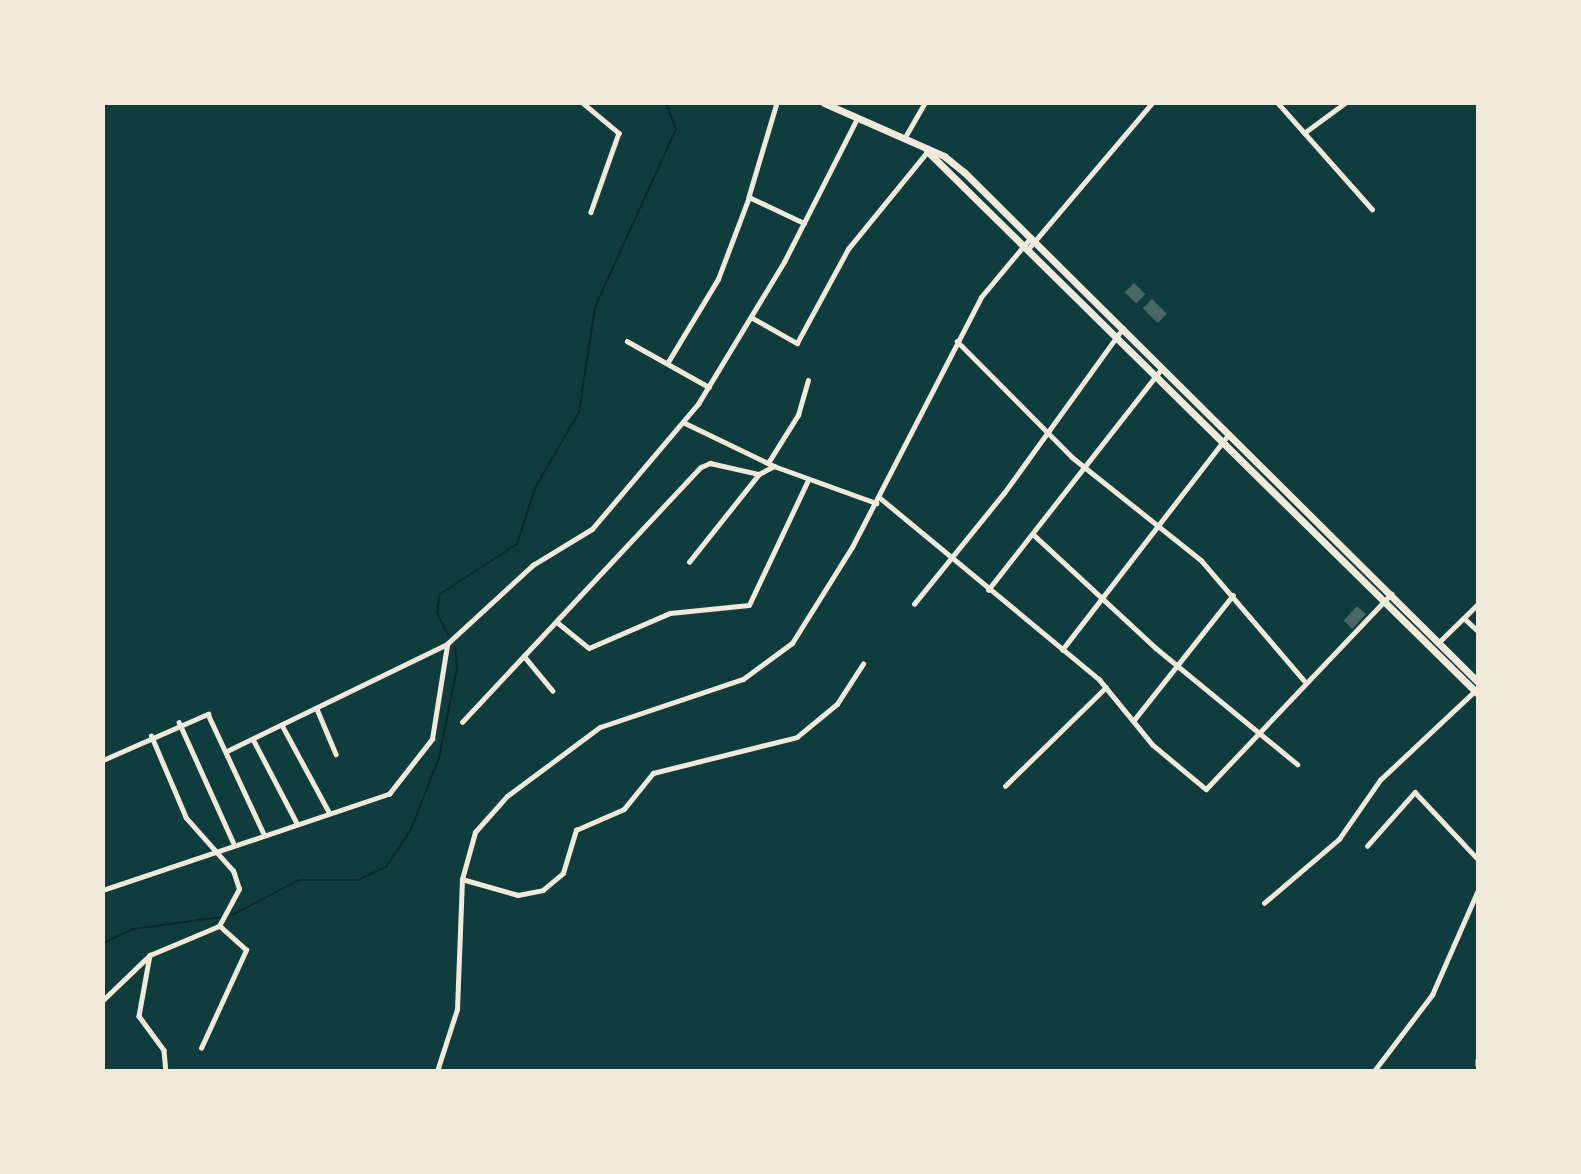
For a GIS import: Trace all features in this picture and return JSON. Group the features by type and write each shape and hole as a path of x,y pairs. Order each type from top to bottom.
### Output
{"highway":[{"path":"824,103 905,138 954,163 1117,334 1161,370"},
{"path":"1030,242 1123,327 1161,370 1478,682"},
{"path":"1227,436 1383,601 1477,691"}],"street":[{"path":"583,103 619,133 591,212"},
{"path":"668,362 718,279 749,197 777,103"},
{"path":"905,138 925,103"},
{"path":"437,1071 457,1009 462,879 468,845 483,820 589,734 629,714 743,679 784,652 877,500 956,341 992,281 1030,242 1152,103"},
{"path":"1278,103 1372,209"},
{"path":"1304,133 1345,103"},
{"path":"228,751 447,644 533,565 592,529 685,423 709,387 804,223 858,118"},
{"path":"751,317 797,343 848,249 924,149"},
{"path":"749,197 804,223"},
{"path":"914,604 1048,434 1123,327"},
{"path":"627,341 709,387"},
{"path":"956,341 1048,434 1159,527 1233,595 1304,680"},
{"path":"988,590 1088,470 1161,370"},
{"path":"768,463 798,415 808,380"},
{"path":"685,423 808,480 877,500 1106,687 1160,752 1206,789 1304,680 1391,594"},
{"path":"1062,650 1105,598 1227,436"},
{"path":"462,722 701,467 710,463 759,474"},
{"path":"689,562 759,474 774,466"},
{"path":"557,622 589,648 670,613 749,605 808,480"},
{"path":"1034,535 1133,626 1297,764"},
{"path":"1134,720 1233,595"},
{"path":"1439,642 1478,604"},
{"path":"1464,618 1478,631"},
{"path":"103,890 388,794 427,750 447,644"},
{"path":"524,656 554,691"},
{"path":"462,879 518,895 543,890 564,873 576,831 624,809 653,774 797,737 837,704 863,664"},
{"path":"1005,786 1106,687"},
{"path":"1264,903 1339,839 1380,780 1477,691"},
{"path":"317,709 336,754"},
{"path":"103,760 180,722 208,714 228,751 264,834"},
{"path":"180,722 234,844"},
{"path":"282,725 329,812"},
{"path":"103,1000 150,954 219,926 239,883 186,818 150,736"},
{"path":"253,739 297,823"},
{"path":"1367,846 1415,792 1478,859"},
{"path":"1374,1071 1432,995 1478,890"},
{"path":"201,1048 246,950 219,926"},
{"path":"150,954 139,1016 164,1050 166,1071"}],"building":[{"path":"1134,283 1145,294 1136,304 1125,292"},
{"path":"1152,299 1167,314 1158,323 1143,308"},
{"path":"1357,606 1366,614 1353,629 1344,621"}],"waterway":[{"path":"449,637 437,613 440,594 517,544 535,488 579,412 595,307 676,129 666,103"},
{"path":"232,915 299,880 358,880 386,867 411,829 439,758 457,668 455,646"},
{"path":"103,943 133,929 221,917"}]}
